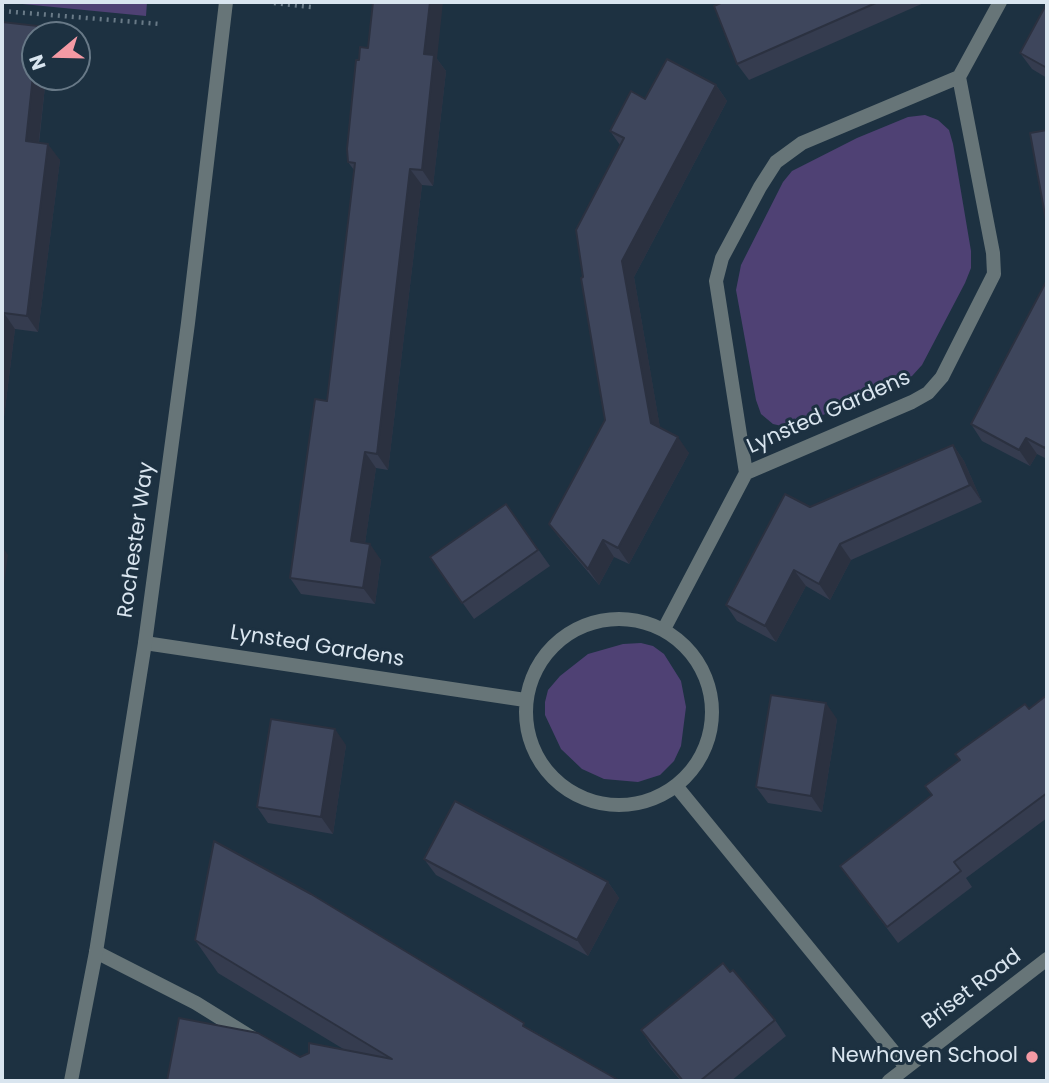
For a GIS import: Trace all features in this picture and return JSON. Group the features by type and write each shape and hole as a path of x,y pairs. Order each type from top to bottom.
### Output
{"street":[{"name":"Rochester Way","path":"71,1081 96,952 145,643 188,323 226,2"},
{"path":"959,77 1000,2"},
{"name":"Lynsted Gardens","path":"664,629 746,473 716,281 722,258 776,162 802,143 959,77 993,253 994,274 954,354 928,393 746,473"},
{"path":"605,619 634,620 664,629 694,657 705,674 713,705 710,736 698,764 677,787 649,802 618,807 587,801 559,786 538,761 527,732 525,700 534,671 551,646 576,629 605,619"},
{"name":"Lynsted Gardens","path":"145,643 525,700"},
{"path":"677,787 906,1067"},
{"path":"96,952 196,1003 266,1046"},
{"name":"Briset Road","path":"889,1081 1047,959"}],"path":[{"path":"274,3 311,7"},
{"path":"2,11 160,24"}],"shaded area":[{"path":"2,2 147,2 146,16"},
{"path":"925,115 938,120 949,130 953,144 971,251 971,268 965,283 922,365 912,376 800,425 786,427 773,424 761,414 756,400 736,290 741,265 783,182 792,171 857,138 908,117"},
{"path":"641,643 653,646 664,654 681,681 686,707 681,746 674,761 660,775 638,782 604,779 582,769 561,749 545,715 548,690 560,676 588,654 623,644"}],"building":[{"path":"373,2 430,2 424,54 434,55 422,170 410,169 377,454 365,452 351,541 370,544 363,588 290,578 315,399 327,401 355,163 348,162 347,149 356,60 359,60 360,47 368,48"},
{"path":"723,2 878,2 737,64 714,6"},
{"path":"1047,3 1047,68 1020,53"},
{"path":"2,22 21,24 21,91 31,91 26,141 48,144 27,316 4,313 2,330"},
{"path":"667,59 716,85 622,261 651,423 678,437 618,548 603,540 588,569 549,524 605,420 581,278 576,230 624,138 610,131 631,91 645,99"},
{"path":"1047,130 1047,226 1030,133"},
{"path":"1047,280 1047,444 1045,448 1026,438 1019,450 971,424"},
{"path":"953,445 970,485 840,544 819,584 794,570 765,626 726,605 785,494 810,507"},
{"path":"506,504 538,550 462,603 430,557"},
{"path":"771,695 826,703 811,796 756,787"},
{"path":"1047,695 1047,793 954,862 961,871 887,927 840,866 932,795 925,786 960,760 955,754 1025,704 1029,709"},
{"path":"271,719 335,729 321,817 257,807"},
{"path":"455,801 608,882 577,940 424,859"},
{"path":"214,841 311,894 524,1023 523,1026 620,1081 167,1081 179,1018 258,1033 300,1057 309,1053 309,1043 392,1059 195,940"},
{"path":"723,963 730,972 733,970 775,1020 700,1081 683,1081 641,1030"}],"place":[{"name":"Newhaven School","path":"1032,1057"}]}
